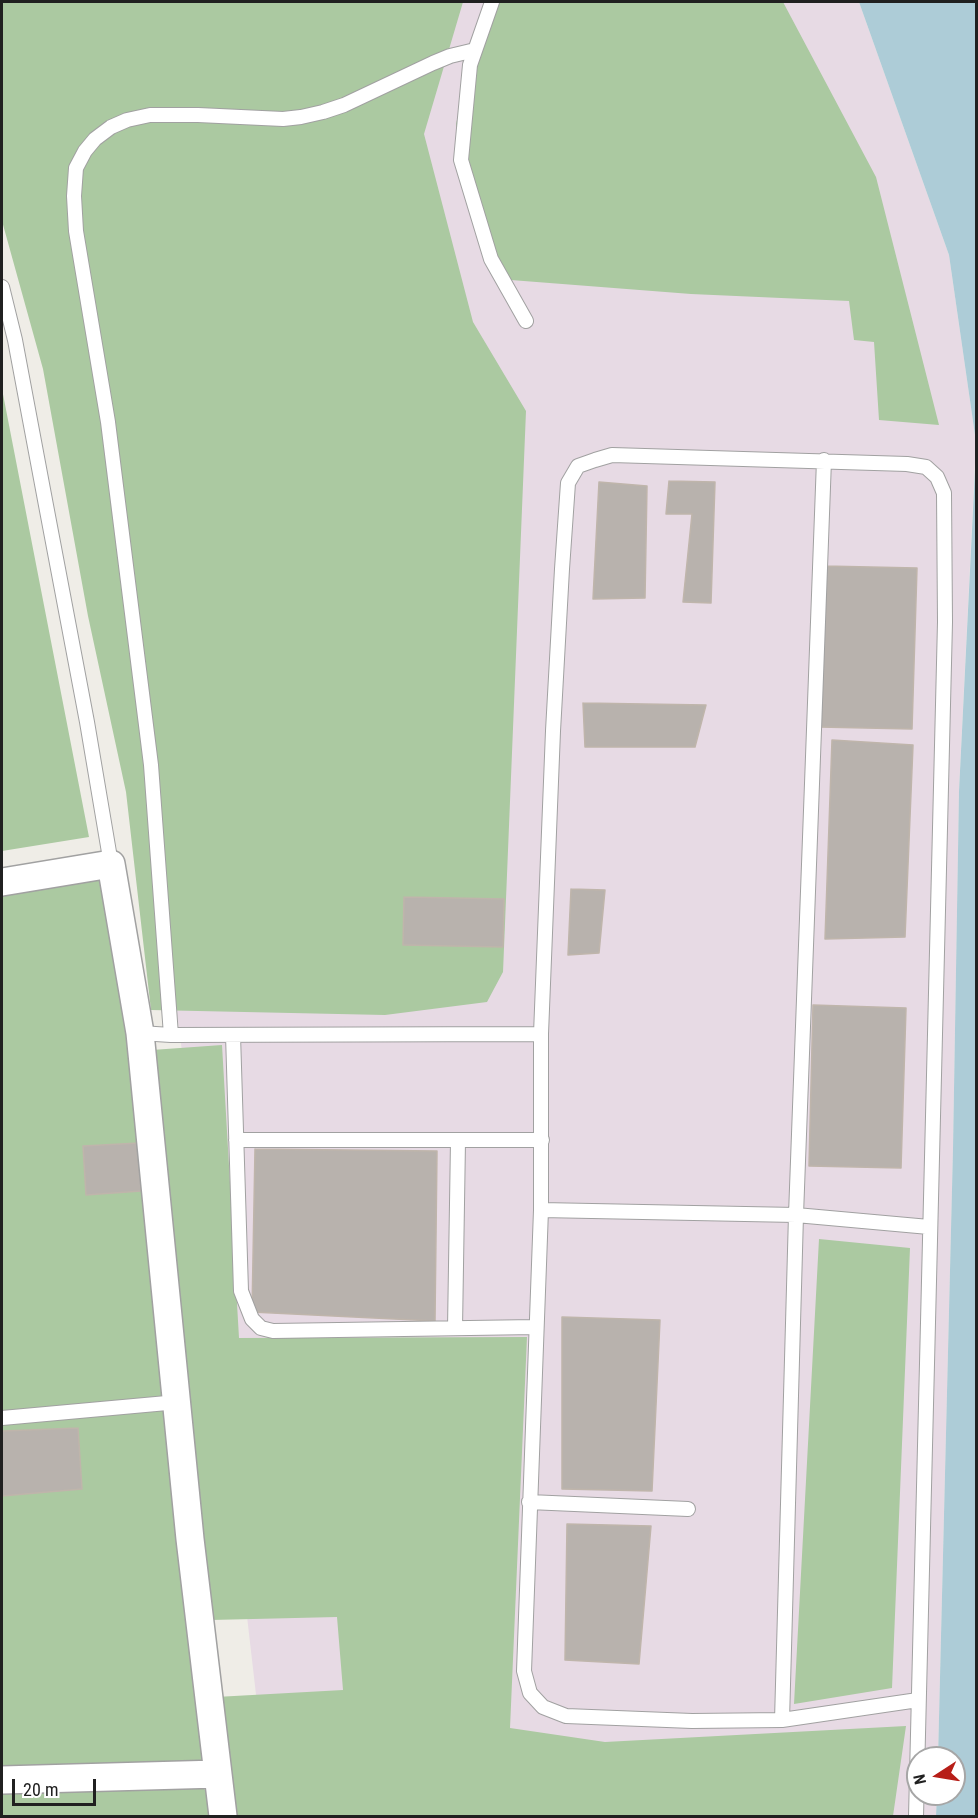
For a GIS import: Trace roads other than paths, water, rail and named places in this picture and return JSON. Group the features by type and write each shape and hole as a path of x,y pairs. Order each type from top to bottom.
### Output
{"street":[{"path":"2,882 111,864 140,1033 190,1539 223,1816"},
{"path":"2,1780 218,1774"}],"lane":[{"path":"492,2 470,65 462,160 491,259 526,321"},
{"path":"171,1035 151,765 108,422 76,231 74,195 76,168 95,139 111,127 127,120 169,115 283,119 301,117 344,105 433,63 475,50"},
{"path":"2,294 17,351 87,722 111,864"},
{"path":"916,1816 945,622 944,493 937,477 926,467 907,464 612,455 578,466 568,483 553,731 541,1034 541,1210 524,1671 530,1693 543,1707 566,1716 692,1721 782,1720 918,1700"},
{"path":"782,1720 796,1215 825,460"},
{"path":"140,1033 171,1035 541,1034"},
{"path":"233,1035 241,1291 252,1319 261,1328 273,1331 535,1327"},
{"path":"236,1140 542,1140"},
{"path":"455,1328 458,1141"},
{"path":"541,1210 796,1215 929,1227"},
{"path":"2,1418 178,1402"},
{"path":"529,1502 688,1509"}],"water":[{"path":"859,2 976,2 976,442 949,255"},
{"path":"976,449 976,1816 936,1816 936,1806 966,1806 966,1746 938,1746 959,791"}]}
